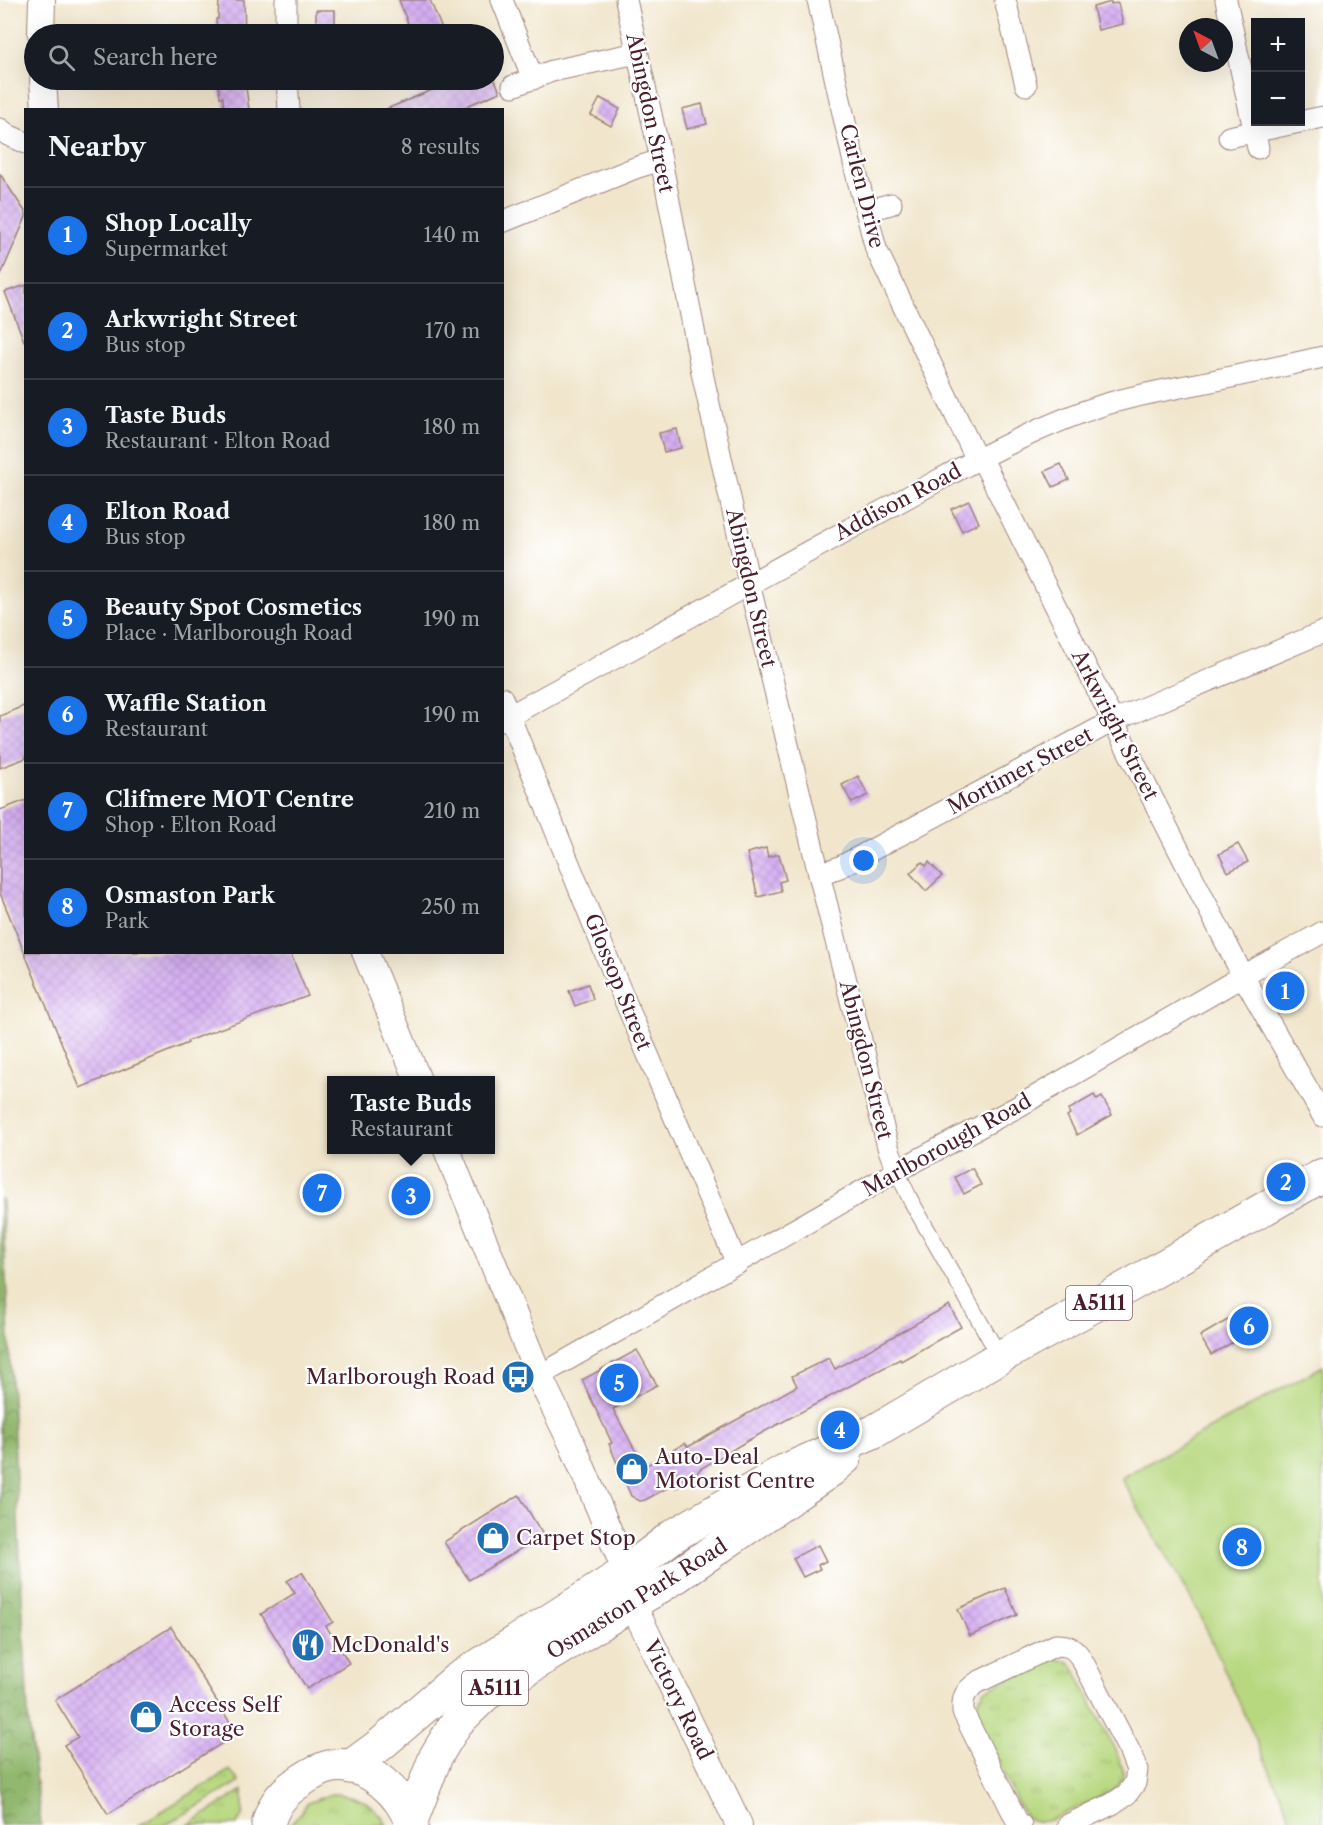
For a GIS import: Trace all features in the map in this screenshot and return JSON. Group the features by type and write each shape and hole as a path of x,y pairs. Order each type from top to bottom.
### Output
{"highway":[{"name":"Osmaston Park Road","path":"350,1767 380,1745 456,1680 626,1572 673,1536 784,1471 875,1431 1000,1357 1323,1175"},
{"name":"Osmaston Park Road","path":"411,1823 436,1756 456,1723 486,1694 586,1630 633,1605 677,1576 831,1470 875,1431"},
{"name":"Osmaston Park Road","path":"267,1823 281,1797 302,1780 333,1766 362,1770 385,1785 395,1795 411,1823"}],"street":[{"path":"41,24 42,0"},
{"path":"286,0 286,24"},
{"path":"502,0 533,79"},
{"name":"Abingdon Street","path":"626,0 661,160 703,377 749,583 819,874 888,1147 897,1171"},
{"name":"Carlen Drive","path":"818,0 876,249 979,459"},
{"path":"1005,0 1026,85"},
{"path":"1226,0 1255,140"},
{"path":"513,86 552,71 637,53"},
{"path":"44,90 45,108"},
{"path":"288,90 289,108"},
{"path":"1229,137 1255,140 1323,117"},
{"path":"0,129 24,142"},
{"path":"504,221 634,168 661,160"},
{"path":"867,211 891,204"},
{"name":"Addison Road","path":"505,711 979,459 1070,417 1139,395 1323,357"},
{"name":"Arkwright Street","path":"979,459 1243,976 1323,1116"},
{"name":"Mortimer Street","path":"819,874 840,867 1113,721 1323,632"},
{"name":"Glossop Street","path":"505,711 737,1264"},
{"name":"Marlborough Road","path":"539,1376 897,1171 1019,1106 1323,932"},
{"path":"366,954 416,1076"},
{"name":"Victory Road","path":"449,1154 539,1376 573,1446 626,1572 633,1605 739,1825"},
{"path":"897,1171 1000,1357"},
{"path":"1021,1825 963,1712 962,1700 967,1689 978,1682 1056,1645 1067,1645 1077,1651 1130,1752 1137,1770 1135,1783 1127,1794 1090,1821 1068,1825"}],"green space":[{"path":"0,1198 2,1199 28,1715 41,1825 0,1825"},
{"path":"1323,1366 1323,1825 1294,1825 1200,1615 1121,1478"},
{"path":"1054,1658 1073,1666 1119,1758 1123,1779 1113,1791 1051,1820 1039,1822 1026,1817 1017,1802 977,1715 976,1703 985,1690"},
{"path":"230,1770 239,1782 166,1825 139,1825"},
{"path":"243,1790 243,1813 237,1825 188,1825"},
{"path":"331,1794 340,1794 364,1801 382,1817 387,1825 290,1825 308,1803"}],"building":[{"path":"219,0 244,0 245,24 216,24 216,19 218,19"},
{"path":"399,0 430,0 440,24 408,24"},
{"path":"1111,2 1111,4 1118,3 1123,24 1098,30 1093,7"},
{"path":"316,10 335,10 335,24 316,24"},
{"path":"219,90 246,90 249,108 224,108 223,97 220,97"},
{"path":"432,90 499,90 500,92 462,108 389,108"},
{"path":"600,98 620,109 611,126 591,115"},
{"path":"702,104 707,124 687,129 682,109"},
{"path":"0,174 24,210 24,222 0,277"},
{"path":"24,286 24,341 5,292"},
{"path":"677,429 681,448 664,452 659,433"},
{"path":"1061,464 1069,480 1053,487 1045,471"},
{"path":"969,501 979,523 962,531 951,509"},
{"path":"24,706 24,759 0,768 0,716"},
{"path":"858,776 868,795 852,803 842,785"},
{"path":"24,801 24,952 0,893 0,810"},
{"path":"1238,844 1248,862 1228,872 1219,854"},
{"path":"766,848 768,857 779,854 786,880 779,882 781,891 758,897 747,853"},
{"path":"922,862 926,866 929,862 942,876 926,891 910,873"},
{"path":"25,954 291,954 308,996 187,1041 188,1043 80,1088"},
{"path":"588,984 593,999 575,1006 569,991"},
{"path":"1094,1095 1097,1100 1102,1097 1112,1115 1077,1135 1067,1116 1070,1114 1068,1110"},
{"path":"972,1168 981,1185 964,1194 955,1177"},
{"path":"949,1305 961,1327 747,1441 700,1469 698,1475 676,1488 674,1485 645,1500 640,1501 631,1496 609,1444 612,1443 582,1380 637,1350 657,1385 613,1409 644,1467 685,1443 688,1447 797,1386 792,1376 829,1358 835,1369"},
{"path":"1250,1307 1263,1331 1246,1341 1243,1336 1211,1355 1200,1336"},
{"name":"Carpet Stop","path":"519,1495 543,1535 469,1580 444,1542"},
{"path":"818,1545 826,1561 818,1565 820,1569 803,1577 793,1558"},
{"name":"McDonald's","path":"302,1572 333,1622 326,1626 349,1663 307,1689 261,1614 295,1593 287,1581"},
{"path":"1005,1588 1017,1615 970,1636 958,1609"},
{"name":"Access Self Storage","path":"171,1627 237,1734 108,1814 64,1745 78,1737 55,1700"}],"place":[{"name":"Shop Locally","path":"1285,991"},
{"name":"Arkwright Street","path":"1286,1182"},
{"name":"Clifmere MOT Centre","path":"322,1193"},
{"name":"Taste Buds","path":"411,1196"},
{"name":"Waffle Station","path":"1249,1326"},
{"name":"Marlborough Road","path":"518,1377"},
{"name":"Beauty Spot Cosmetics","path":"619,1383"},
{"name":"Elton Road","path":"840,1430"},
{"name":"Auto-Deal Motorist Centre","path":"632,1469"},
{"name":"Carpet Stop","path":"493,1538"},
{"name":"Osmaston Park","path":"1242,1547"},
{"name":"McDonald's","path":"308,1645"},
{"name":"Access Self Storage","path":"146,1717"}]}
